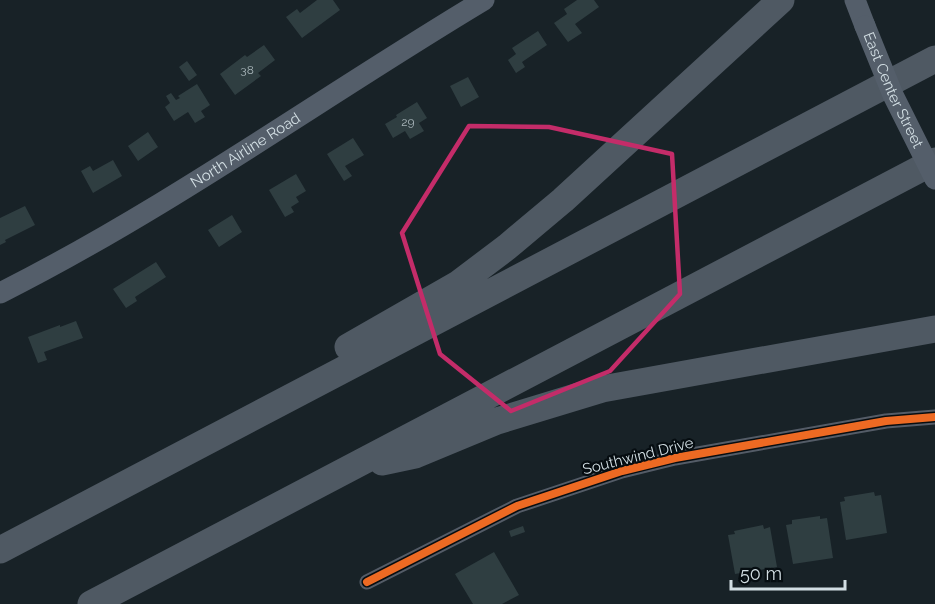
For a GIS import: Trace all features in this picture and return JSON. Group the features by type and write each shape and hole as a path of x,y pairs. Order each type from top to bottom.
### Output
{"highway":[{"path":"187,452 209,427 230,411 409,313 458,284 492,260 562,200 781,0"},
{"path":"0,550 935,59"},
{"path":"91,604 935,161"},
{"path":"354,466 415,455 497,421 602,389 935,329"}],"main road":[{"name":"North Airline Road","path":"0,293 181,192 408,46 484,0"},
{"name":"East Center Street","path":"855,0 893,95 935,179"}],"street":[{"name":"Southwind Drive","path":"367,582 517,506 622,471 675,458 886,421 935,417"}],"highlighted area":[{"path":"469,126 549,127 672,154 680,294 610,371 511,411 440,354 402,233"}],"building":[{"path":"317,0 333,0 340,10 302,38 286,17 297,9 300,13"},
{"path":"577,0 594,0 599,7 575,24 582,33 568,42 554,23 567,14 564,9"},
{"path":"538,31 547,45 522,62 525,67 516,73 508,60 516,54 512,48"},
{"path":"264,45 275,60 258,73 261,76 235,95 220,74 245,55 247,57"},
{"path":"187,61 197,75 189,81 179,67"},
{"path":"468,77 479,97 461,107 450,86"},
{"path":"197,84 210,105 201,111 205,117 195,123 188,112 174,121 165,107 170,103 166,96 171,93 176,100 180,98 178,96"},
{"path":"417,102 427,118 419,123 424,131 410,139 405,131 393,138 385,124"},
{"path":"148,132 158,147 138,161 128,146"},
{"path":"353,138 364,155 345,166 352,176 344,181 327,154"},
{"path":"113,160 122,176 93,193 81,171 90,166 93,171"},
{"path":"296,174 306,191 296,197 299,202 291,207 294,212 285,217 269,190"},
{"path":"25,206 35,225 5,240 6,242 0,245 0,218"},
{"path":"232,215 242,232 219,247 208,230"},
{"path":"156,262 166,277 135,297 137,301 126,308 113,289"},
{"path":"76,321 83,338 44,352 47,360 38,363 28,337"},
{"path":"874,492 875,496 881,495 887,533 846,540 840,502 845,501 844,497"},
{"path":"820,516 820,519 827,518 833,558 793,564 786,525 792,524 792,520"},
{"path":"763,525 764,529 770,527 777,567 735,574 728,535 735,534 734,531"},
{"path":"523,526 525,532 511,537 509,531"},
{"path":"494,552 519,595 502,604 473,604 455,574"}],"cycle path":[{"path":"367,582 517,506 622,471 675,458 886,421 935,417"}]}
